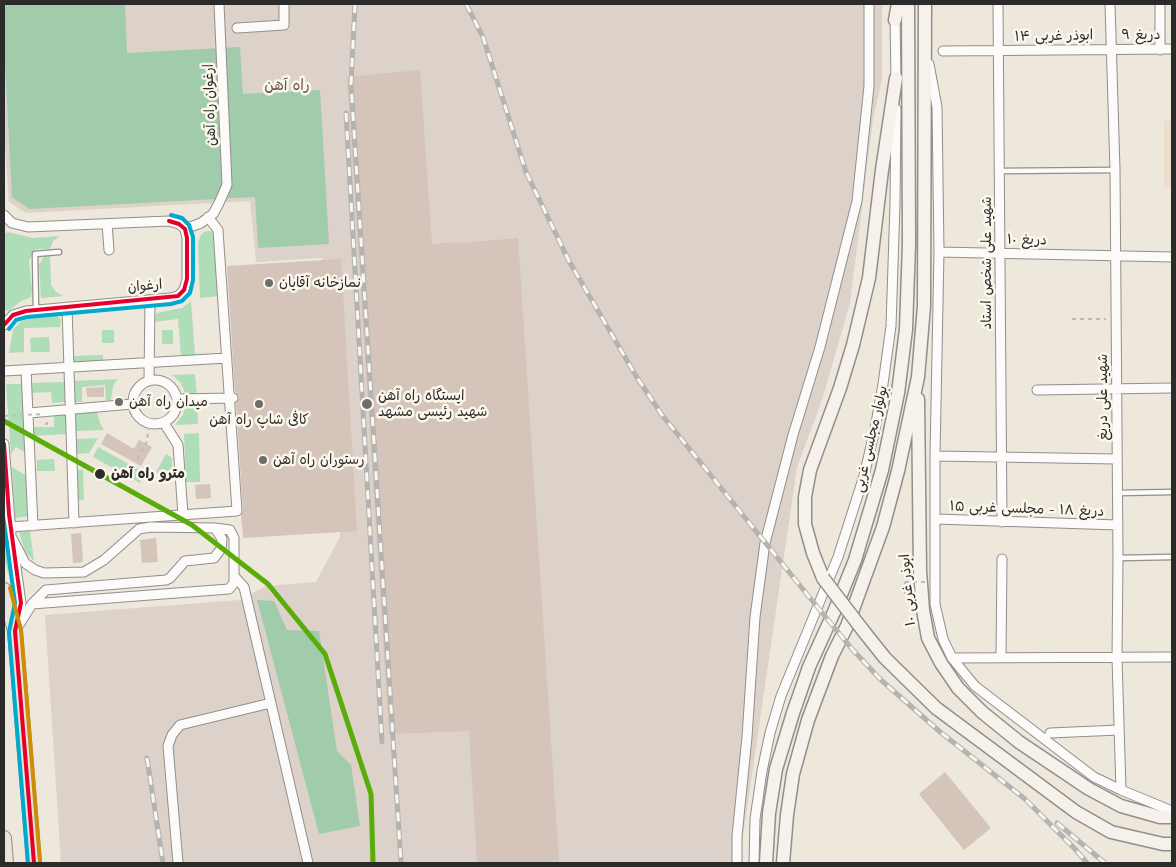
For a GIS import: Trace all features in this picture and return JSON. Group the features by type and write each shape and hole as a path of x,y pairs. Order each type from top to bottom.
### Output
{"main road":[{"path":"895,20 898,4"},
{"name":"بولوار مجلسی غربی","path":"766,863 769,813 776,769 809,667 834,612 854,560 882,470 898,394 906,329 909,205 908,4"},
{"path":"783,863 793,774 808,720 832,656 847,626 883,527 898,471 918,376 924,306 925,4"},
{"path":"896,78 909,205"},
{"path":"896,78 868,278 853,345 840,388 810,470 805,497 805,524 813,553 823,578 865,633 902,675 936,708 1076,812 1111,832 1163,844 1172,844"},
{"name":"ابوذر غربی ۱۰","path":"918,376 922,610 928,638 941,663 958,688 982,712 1019,742 1089,789 1121,806 1160,816 1172,817"},
{"path":"4,590 16,631 34,863"},
{"path":"4,838 6,863"}],"street":[{"name":"ارغوان راه آهن","path":"208,217 213,214 226,185 220,4"},
{"path":"237,28 284,25 284,4"},
{"path":"737,863 737,836 747,737 755,617 765,543 820,347 857,201 869,86 869,4"},
{"path":"754,863 756,820 762,771 770,733 781,696 823,597 850,522 864,476 883,384 891,326 895,204 896,78 894,4"},
{"name":"شهید علی شخص استاد","path":"998,4 1002,522"},
{"name":"شهید علی دریغ","path":"1110,4 1115,170 1118,493 1117,658 1121,790"},
{"path":"1160,4 1160,50"},
{"path":"925,39 937,107 939,252 935,456 935,604 942,638 952,658 975,686 1094,778 1172,811"},
{"name":"ابوذر غربی ۱۴","path":"943,50 1110,49"},
{"name":"دریغ ۹","path":"1110,49 1172,49"},
{"path":"4,215 12,223 28,227 168,221 179,224 185,229 201,223 208,217 218,230 231,398 237,511 10,528"},
{"path":"107,224 108,250"},
{"name":"ارغوان","path":"4,325 13,315 36,309 178,296 184,290 187,280 187,238 185,229"},
{"name":"دریغ ۱۰","path":"939,252 1172,256"},
{"path":"149,380 150,300"},
{"path":"68,307 74,523"},
{"path":"4,371 227,358"},
{"path":"26,370 33,526"},
{"path":"149,380 164,382 175,392 177,400 175,413 164,423 150,424 138,417 132,404 136,389 149,380"},
{"path":"1037,390 1172,388"},
{"path":"177,400 231,398"},
{"path":"29,413 132,404"},
{"path":"164,423 178,445 183,515"},
{"path":"4,444 10,528 22,603 16,631"},
{"path":"935,456 1117,459"},
{"name":"دریغ ۱۸ - مجلسی غربی ۱۵","path":"935,520 1118,525"},
{"path":"12,538 25,563 44,574 84,572 104,560 139,529 151,527 226,528 232,533 234,538 234,583 230,589 224,591 32,604"},
{"path":"16,631 32,604 46,590 166,580 185,561 214,558 223,544 215,528"},
{"path":"1001,658 1002,559"},
{"path":"234,576 244,587 308,863"},
{"path":"952,658 1172,657"},
{"path":"178,863 168,746 172,735 180,725 271,703"},
{"path":"1050,733 1120,730"}],"lane":[{"path":"1000,170 1115,170"},
{"path":"36,309 36,254 59,252"},
{"path":"1118,493 1172,492"},
{"path":"1118,558 1172,557"}],"path":[{"path":"1072,319 1116,318"},
{"path":"4,416 44,414"},
{"path":"137,459 146,444 150,424"},
{"path":"905,596 905,582 930,582"}],"shaded area":[{"path":"4,4 882,4 882,79 873,119 850,303 822,400 797,467 740,856 743,863 61,863 45,615 240,600 266,586 316,582 340,537 322,258 256,262 250,201 26,213 9,202 4,130"},
{"path":"1164,121 1172,121 1172,186 1164,186"}],"green space":[{"path":"4,4 125,4 127,53 240,47 243,94 320,90 329,244 258,248 255,197 29,209 12,197 4,46"},
{"path":"209,231 215,231 219,296 200,298 198,243 201,235"},
{"path":"8,232 33,238 60,236 53,241 50,249 34,251 29,261 31,297 21,301 8,311 4,310 4,234"},
{"path":"50,255 51,285 56,292 63,296 41,298 39,265 44,256"},
{"path":"191,301 195,355 181,355 178,319 153,322 157,313 182,308"},
{"path":"54,314 61,319 60,327 24,328 24,352 9,353 13,330 19,323 35,315"},
{"path":"102,330 114,330 114,343 102,343"},
{"path":"162,330 173,330 173,344 162,344"},
{"path":"49,337 50,352 31,352 30,338"},
{"path":"103,355 103,361 73,362 73,356"},
{"path":"195,374 197,395 186,395 181,383 172,375"},
{"path":"118,379 113,386 111,400 106,400 105,385 82,387 82,402 75,402 75,381"},
{"path":"64,382 65,402 52,403 51,392 29,393 28,383"},
{"path":"6,384 23,384 26,453 16,447 11,454"},
{"path":"186,403 197,403 198,424 175,425 183,415"},
{"path":"97,412 104,430 76,431 75,414"},
{"path":"66,414 66,434 32,436 32,427 54,427 54,415"},
{"path":"199,433 200,482 186,482 184,434"},
{"path":"98,438 89,453 77,454 76,439"},
{"path":"98,447 145,473 140,483 93,457"},
{"path":"166,454 172,458 172,481 156,472"},
{"path":"54,459 55,471 37,471 37,460"},
{"path":"12,467 27,476 29,516 15,518"},
{"path":"78,470 83,470 84,500 78,500"},
{"path":"4,517 16,598 4,559"},
{"path":"30,531 34,561 25,552 19,532"},
{"path":"257,600 274,601 287,630 319,631 337,751 351,765 360,826 319,834"}],"building":[{"path":"420,70 432,244 518,238 559,863 477,863 469,731 389,734 347,77"},
{"name":"ایستگاه راه آهن شهید رئیسی مشهد","path":"341,259 357,531 243,538 236,403 239,397 235,392 227,266"},
{"path":"104,387 104,397 87,397 86,388"},
{"path":"107,433 134,449 139,440 152,447 141,466 101,444"},
{"path":"210,484 211,498 196,499 195,485"},
{"path":"81,533 83,562 73,563 71,534"},
{"path":"156,538 158,562 142,563 140,540"},
{"path":"945,772 991,828 964,850 919,794"}],"railway":[{"path":"355,4 351,84 401,863"},
{"path":"466,4 483,37 526,172 569,261 636,376 662,415 852,649 880,679 939,731 1025,799 1087,863"},
{"path":"346,113 382,742"},
{"path":"147,758 163,863"},
{"path":"1057,823 1105,863"}],"transit line":[{"path":"9,329 16,320 27,317 171,304 182,301 190,293 193,280 193,237 189,225 182,218 171,215"},
{"path":"4,325 13,315 26,311 178,296 184,290 187,279 187,238 185,229 179,224 169,221"},
{"path":"4,421 192,525 268,584 325,654 371,794 373,863"},
{"path":"4,444 9,514 21,603 15,631 34,863"},
{"path":"4,522 15,603 9,632 28,863"},
{"path":"10,588 21,630 40,862"}],"place":[{"name":"نمازخانه آقایان","path":"269,283"},
{"name":"میدان راه آهن","path":"119,402"},
{"name":"کافی شاپ راه آهن","path":"259,404"},
{"name":"ایستگاه راه آهن شهید رئیسی مشهد","path":"367,404"},
{"name":"رستوران راه آهن","path":"263,460"},
{"name":"مترو راه آهن","path":"100,474"}],"district":[{"name":"راه آهن","path":"287,86"}]}
